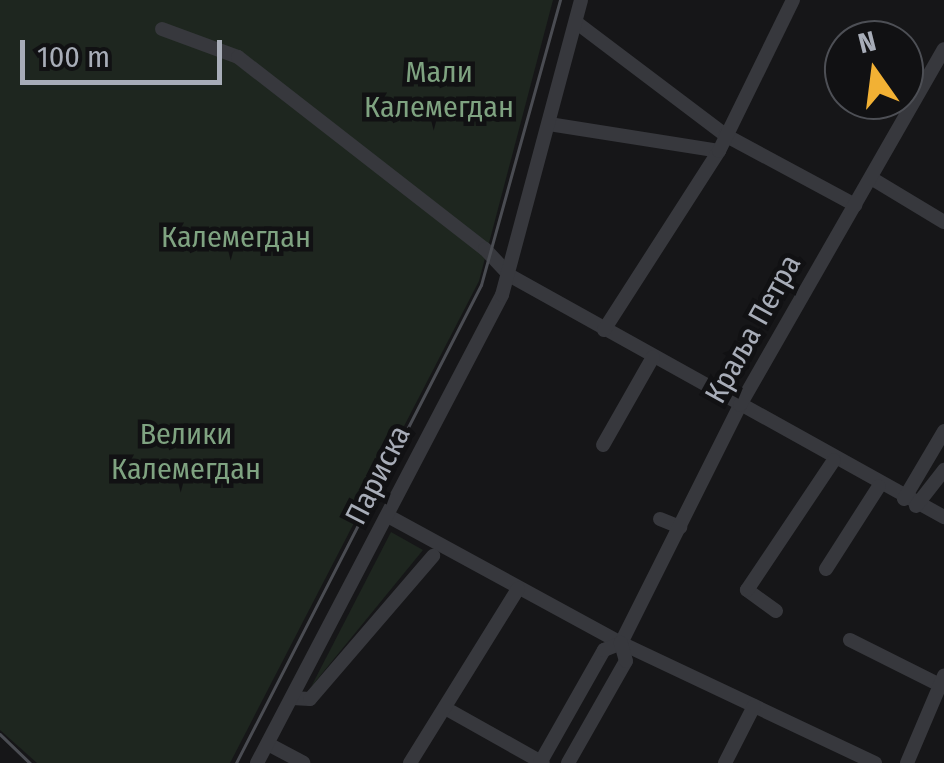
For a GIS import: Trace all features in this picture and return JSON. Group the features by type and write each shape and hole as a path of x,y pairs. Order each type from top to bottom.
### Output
{"street":[{"name":"Париска","path":"258,763 509,276 581,0"},
{"path":"604,330 726,136 792,0"},
{"path":"577,23 726,136 855,205"},
{"path":"162,29 238,57 486,249 509,276 879,486 944,517"},
{"name":"Краља Петра","path":"541,763 604,650 621,642 740,406 944,49"},
{"path":"549,124 718,150"},
{"path":"871,178 944,222"},
{"path":"603,445 653,357"},
{"path":"910,502 944,431"},
{"path":"776,611 747,590 834,460"},
{"path":"910,502 944,470"},
{"path":"826,569 879,486"},
{"path":"388,516 621,642 872,762"},
{"path":"660,519 680,528"},
{"path":"292,698 310,699 433,556"},
{"path":"410,763 518,589"},
{"path":"850,640 942,681 907,763"},
{"name":"Краља Петра","path":"568,763 626,660 621,642"},
{"path":"726,763 754,706"},
{"path":"445,708 541,763"},
{"path":"268,744 303,763"}],"green space":[{"name":"Калемегдан","path":"0,0 553,0 479,281 230,763 37,763 0,730"},
{"path":"391,532 423,550 311,687"}],"tram line":[{"path":"236,763 481,285 560,0"},
{"path":"0,734 30,763"}],"park label":[{"name":"Мали Калемегдан","path":"439,89"},
{"name":"Велики Калемегдан","path":"186,451"}]}
